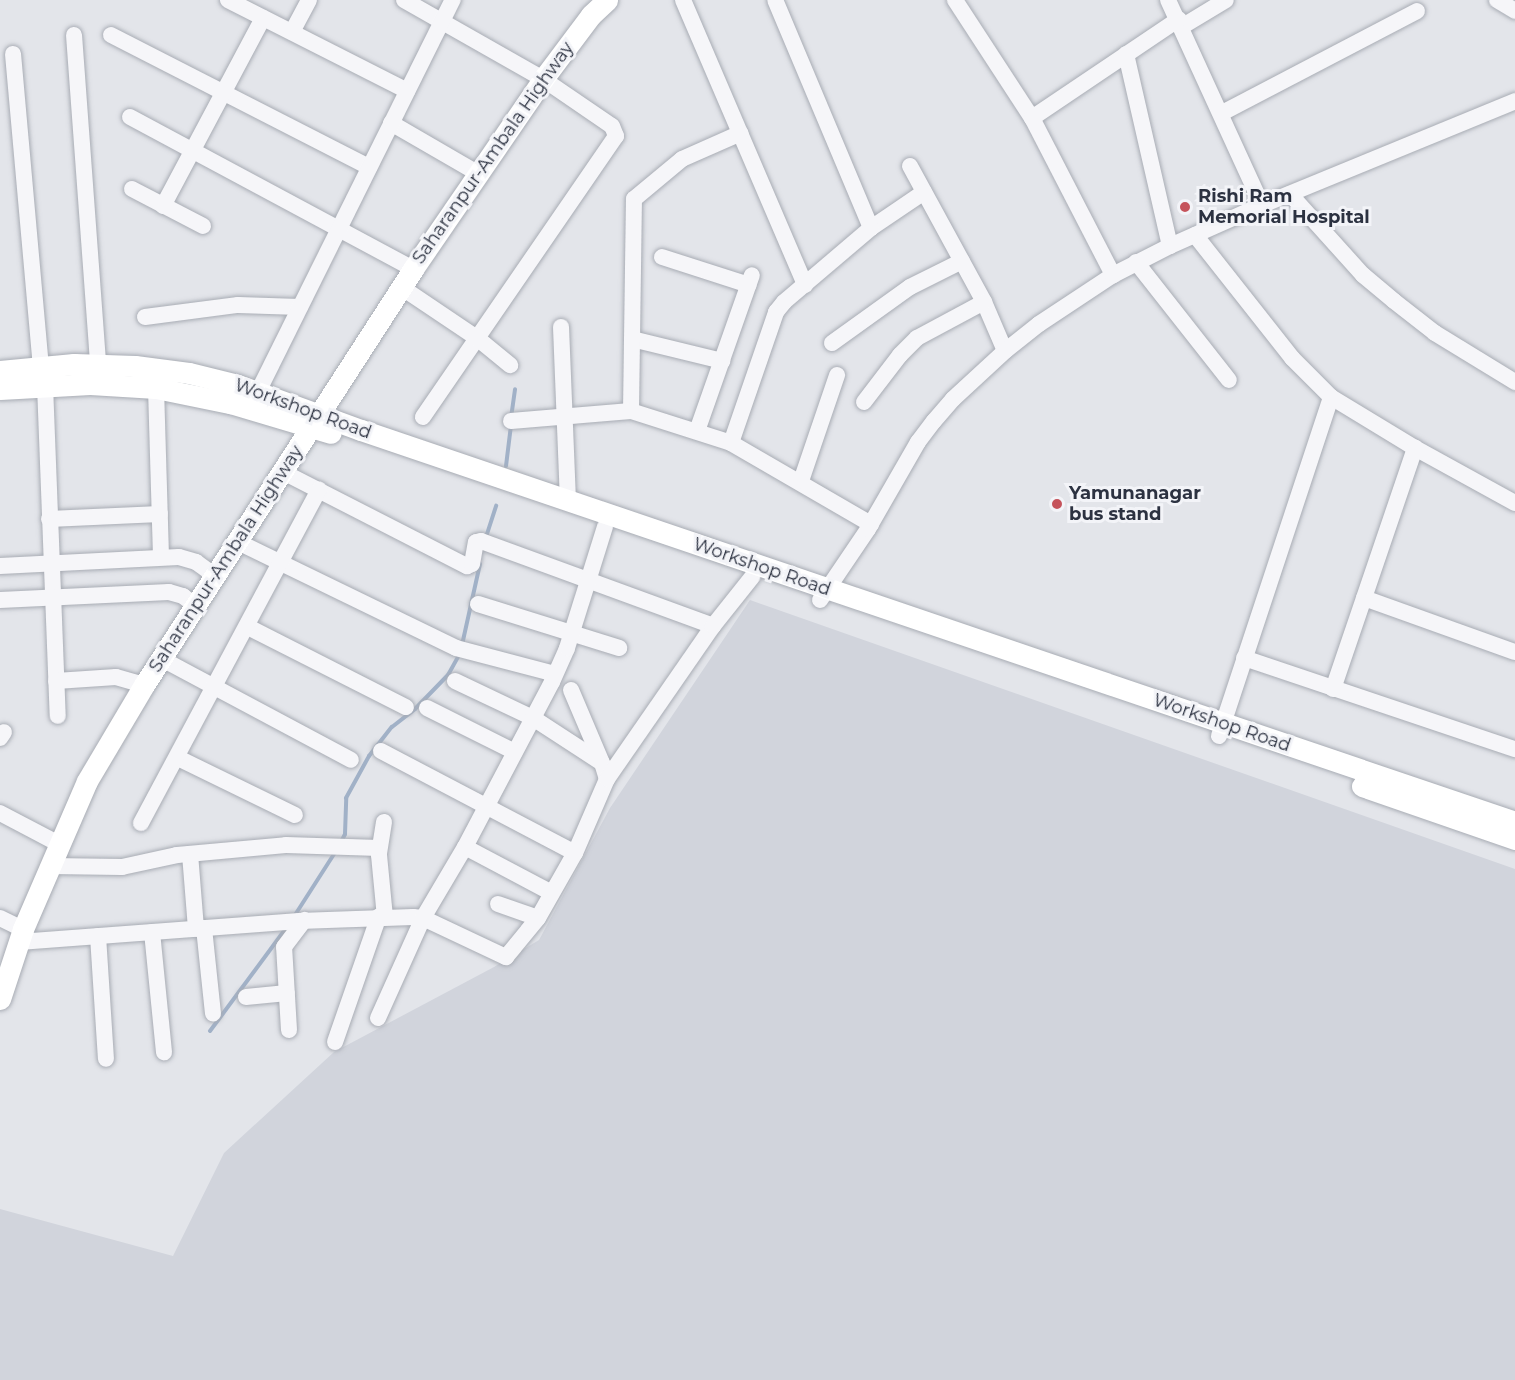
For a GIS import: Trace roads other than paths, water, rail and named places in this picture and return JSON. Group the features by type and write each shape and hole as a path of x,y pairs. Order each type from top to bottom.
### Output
{"main road":[{"name":"Saharanpur-Ambala Highway","path":"0,999 21,936 87,781 144,686 413,269 569,42 608,0"},
{"name":"Workshop Road","path":"0,389 43,376 98,365 189,373 258,392 316,421 605,527 752,577 823,595"},
{"name":"Workshop Road","path":"0,371 90,384 156,388 316,421 568,501 823,595 1221,730 1515,822"},
{"name":"Workshop Road","path":"1221,730 1515,839"}],"street":[{"path":"228,0 407,91"},
{"path":"292,32 309,0"},
{"path":"404,0 543,79 612,126 616,136 423,417"},
{"path":"258,392 453,0"},
{"path":"683,0 805,285"},
{"path":"775,0 871,228"},
{"path":"955,0 1032,118 1113,275"},
{"path":"1032,118 1126,54 1226,0"},
{"path":"1497,0 1515,11"},
{"path":"1171,1 1262,205"},
{"path":"1222,114 1417,11"},
{"path":"163,206 263,18"},
{"path":"74,35 98,365"},
{"path":"111,35 369,167"},
{"path":"13,54 43,376 58,716"},
{"path":"1126,54 1170,246"},
{"path":"823,595 871,524 918,442 934,421 953,399 1005,351 1039,324 1113,275 1170,246 1262,205 1515,101"},
{"path":"130,117 413,269"},
{"path":"391,123 478,174"},
{"path":"631,411 634,200 682,159 741,133"},
{"path":"910,166 984,302 1005,351"},
{"path":"132,189 203,226"},
{"path":"731,443 776,312 871,228 924,192"},
{"path":"1290,194 1363,275 1386,295 1435,333 1515,382"},
{"path":"1195,235 1286,350 1331,397 1415,448 1515,503"},
{"path":"662,257 750,280 697,431"},
{"path":"832,343 910,287 962,261"},
{"path":"1136,262 1229,380"},
{"path":"401,287 477,338 510,365"},
{"path":"864,402 900,355 917,338 984,302"},
{"path":"145,317 238,305 300,307"},
{"path":"561,327 568,501"},
{"path":"632,339 722,361"},
{"path":"801,482 837,375"},
{"path":"156,388 161,557"},
{"path":"1221,730 1331,397"},
{"path":"511,421 631,411 731,443 871,524"},
{"path":"1334,689 1415,448"},
{"path":"283,472 467,566 472,564 476,542 485,543 713,626"},
{"path":"141,823 178,758 319,490"},
{"path":"49,519 160,513"},
{"path":"378,1018 423,918 465,847 555,674 572,633 605,527"},
{"path":"238,542 461,650 555,674"},
{"path":"0,566 188,557 215,576"},
{"path":"0,918 21,936 98,936 382,916 423,918 506,957 538,918 575,853 605,771 752,577"},
{"path":"0,600 169,592 183,596 196,606"},
{"path":"1364,598 1515,652"},
{"path":"478,604 619,648"},
{"path":"248,627 406,707"},
{"path":"1244,658 1515,749"},
{"path":"162,659 214,689 351,760"},
{"path":"56,681 116,676 144,686"},
{"path":"455,681 533,718 605,771"},
{"path":"571,690 605,771"},
{"path":"427,708 515,752"},
{"path":"381,751 575,853"},
{"path":"178,758 295,815"},
{"path":"0,813 59,844"},
{"path":"335,1042 382,916 379,848 384,822"},
{"path":"50,866 122,867 190,854 286,845 379,848"},
{"path":"465,847 552,893"},
{"path":"190,854 213,1014"},
{"path":"498,904 538,918"},
{"path":"289,1029 284,947 301,921"},
{"path":"152,932 164,1052"},
{"path":"98,936 106,1059"},
{"path":"246,997 287,993"}],"waterway":[{"path":"511,418 515,389"},
{"path":"506,466 511,425"},
{"path":"486,537 496,506"},
{"path":"462,645 480,564"},
{"path":"341,842 345,834 346,798 369,756 392,727 415,709 448,675 459,655"},
{"path":"295,915 336,851"},
{"path":"210,1031 287,927"}],"place":[{"name":"Rishi Ram Memorial Hospital","path":"1185,207"},
{"name":"Yamunanagar bus stand","path":"1057,504"}]}
